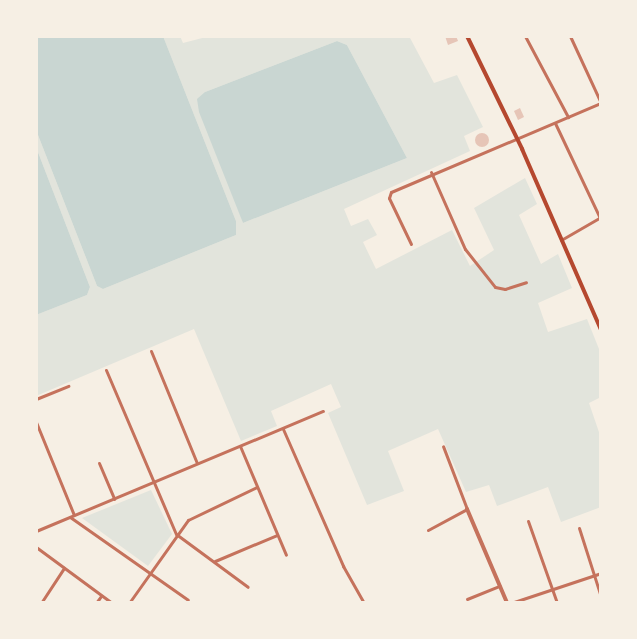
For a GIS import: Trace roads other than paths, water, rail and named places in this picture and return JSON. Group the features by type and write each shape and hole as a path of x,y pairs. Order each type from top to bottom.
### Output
{"main road":[{"path":"467,36 517,139 601,330"}],"street":[{"path":"525,36 568,117"},
{"path":"411,244 389,195 431,172 601,103 570,36"},
{"path":"555,123 600,217 561,240"},
{"path":"431,172 470,257 495,287 505,289 526,282"},
{"path":"151,351 197,463"},
{"path":"106,370 176,534 248,587"},
{"path":"36,399 68,386"},
{"path":"36,531 323,411"},
{"path":"36,422 72,516 188,600"},
{"path":"283,429 342,566 364,603"},
{"path":"240,446 286,555"},
{"path":"443,446 467,509 509,603 601,573"},
{"path":"99,463 114,499"},
{"path":"129,603 176,534 194,516 256,487"},
{"path":"428,530 467,509"},
{"path":"528,521 557,603"},
{"path":"579,528 592,576 601,597"},
{"path":"214,561 277,535"},
{"path":"36,547 112,603"},
{"path":"41,603 64,568"},
{"path":"467,599 500,585"},
{"path":"96,603 101,596"}]}
